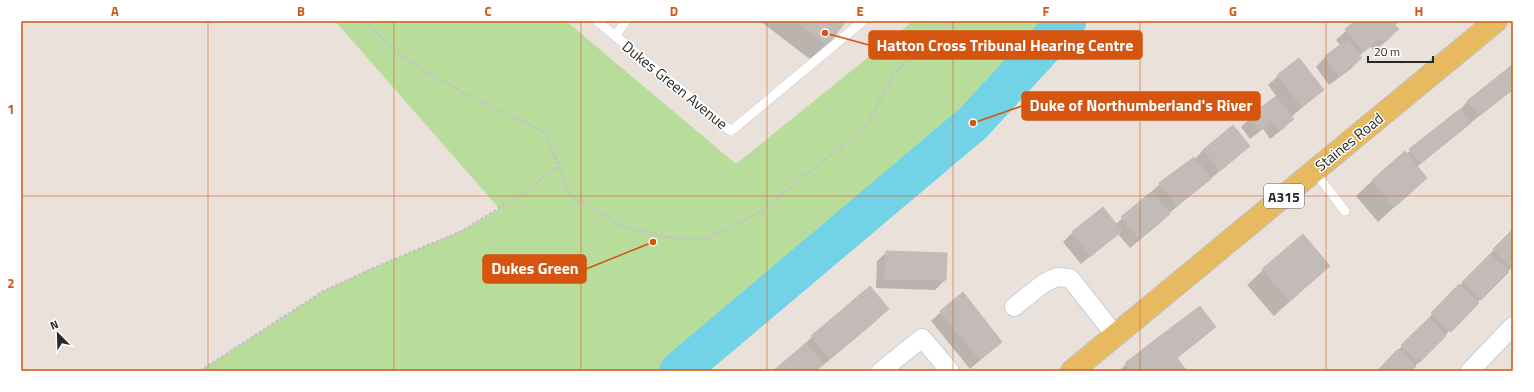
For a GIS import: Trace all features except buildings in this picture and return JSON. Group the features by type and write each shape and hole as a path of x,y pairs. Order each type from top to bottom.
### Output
{"main road":[{"name":"Staines Road","path":"1072,371 1496,21"}],"street":[{"path":"1014,306 1044,283 1057,277 1070,278 1115,335"},
{"path":"1470,371 1513,326"},
{"path":"881,371 922,338 950,371"}],"lane":[{"name":"Dukes Green Avenue","path":"597,21 731,131 863,21"},
{"path":"615,36 626,21"},
{"path":"1314,171 1345,211"}],"path":[{"path":"365,21 385,42 416,66 476,99 546,133 570,195 624,227 676,239 710,238 762,211 867,125 893,75 928,38 955,21"},
{"path":"200,371 322,292 371,269 462,231 522,194 559,166"}],"green space":[{"path":"335,21 566,21 736,164 913,21 1052,21 890,176 659,371 200,371 322,292 371,269 462,231 499,209 504,214"}],"waterway":[{"path":"679,371 973,123 1067,21"}],"place":[{"name":"Hatton Cross Tribunal Hearing Centre","path":"825,33"},
{"name":"Duke of Northumberland's River","path":"973,123"},
{"name":"Dukes Green","path":"653,242"}]}
